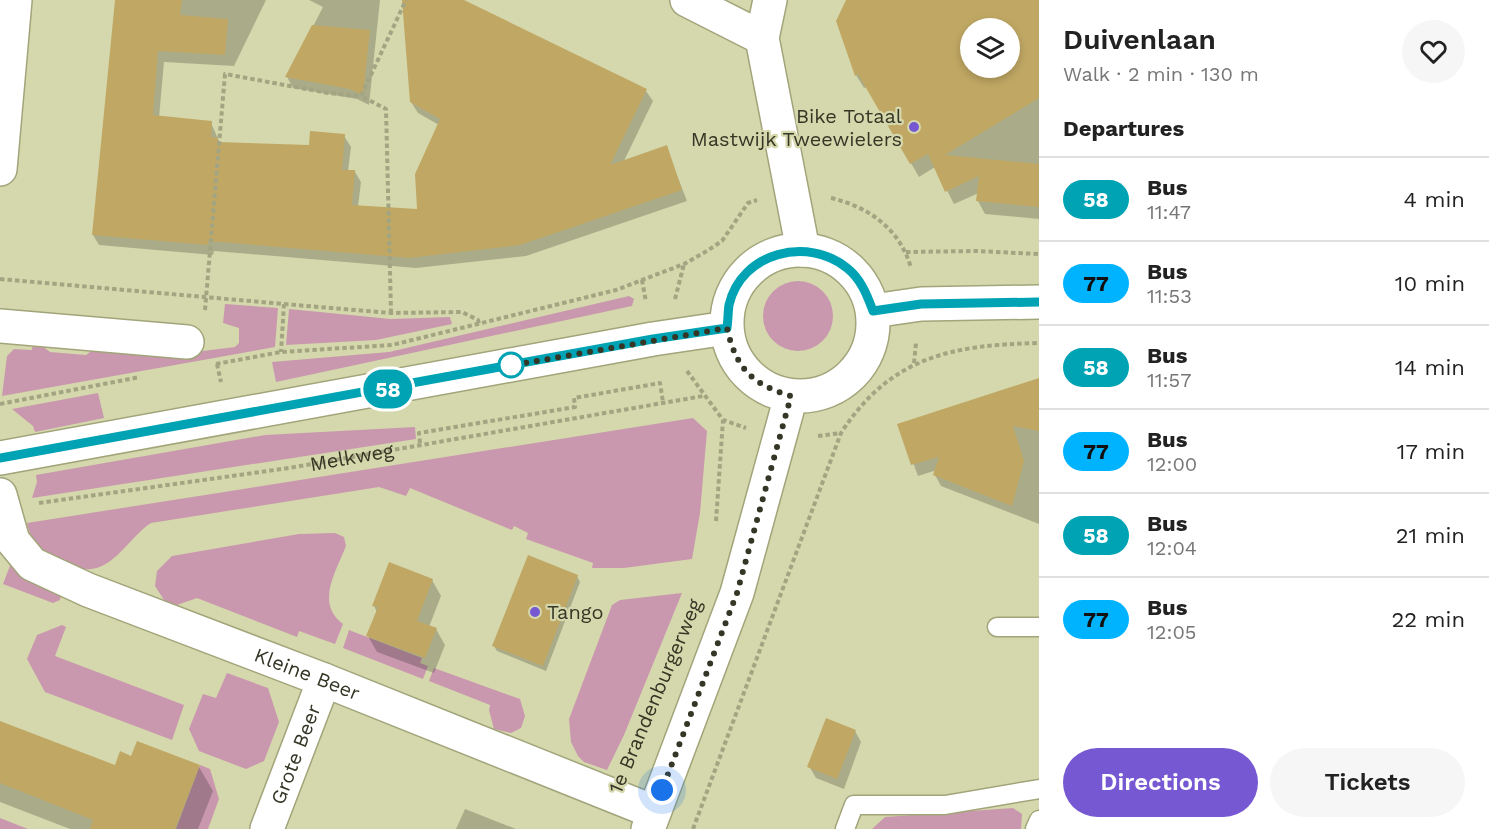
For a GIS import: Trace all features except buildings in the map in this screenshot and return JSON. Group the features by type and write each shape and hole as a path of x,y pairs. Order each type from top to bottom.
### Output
{"street":[{"path":"0,169 15,0"},
{"path":"687,0 762,38"},
{"path":"770,0 762,38 803,250"},
{"path":"803,250 827,255 848,268 864,287 873,311 873,334 866,355 853,373 835,388 813,395 791,396 767,388 747,373 733,352 727,328 729,303 740,281 757,264 779,253 803,250"},
{"path":"873,311 921,304 1039,302"},
{"path":"0,326 197,354"},
{"path":"0,458 653,339 727,328"},
{"name":"1e Brandenburgerweg","path":"651,820 737,593 791,396"},
{"name":"Kleine Beer","path":"2,501 13,541 32,564 88,590 324,680 613,796 651,820"},
{"name":"Grote Beer","path":"267,829 324,680"}],"lane":[{"path":"997,627 1039,627"},
{"path":"845,829 854,804 945,805 1039,789"},
{"path":"1035,829 1039,820"}],"path":[{"path":"361,96 406,0"},
{"path":"391,313 386,110 361,96 328,93 225,74 206,296 205,334 197,354 281,352 392,345 616,290 684,264 722,241 748,203 790,190 856,206 882,220 906,252 976,251 1039,254"},
{"path":"0,279 391,313 462,312 478,320 479,324"},
{"path":"281,352 284,303"},
{"path":"693,829 841,434 865,399 891,377 914,363 968,349 1004,344 1039,343"},
{"path":"0,404 147,376"},
{"path":"420,443 419,433 575,407 574,398 660,382 663,402"},
{"name":"Melkweg","path":"2,501 289,468 420,443 703,396 723,420 716,525"},
{"name":"1e Brandenburgerweg","path":"613,796 643,731"}],"shaded area":[{"path":"798,281 811,284 823,291 830,303 833,316 830,329 823,341 811,348 798,351 785,348 773,341 766,329 763,316 766,303 773,291 785,284"},
{"path":"629,296 634,299 632,306 276,382 272,362 389,352"},
{"path":"225,304 278,308 275,347 2,396 7,356 14,349 32,350 33,339 50,352 86,355 99,345 195,352 235,347 239,343 239,328 223,323"},
{"path":"289,309 391,319 450,317 452,324 376,340 286,345"},
{"path":"98,393 104,418 35,432 33,426 12,409"},
{"path":"693,418 707,431 700,513 692,559 624,568 592,568 593,563 526,539 528,533 514,526 512,530 410,488 406,496 379,487 151,523 113,559 104,565 85,569 77,568 45,551 33,539 27,523"},
{"path":"415,427 416,439 32,498 37,482 36,475 265,435"},
{"path":"335,533 344,537 346,546 330,587 330,607 343,624 335,644 299,631 297,637 197,598 177,605 166,603 155,586 157,571 172,556 299,534"},
{"path":"11,563 61,595 60,600 53,603 3,584"},
{"path":"682,593 624,735 607,770 584,762 571,742 569,719 612,605 620,600"},
{"path":"62,625 66,627 55,656 184,705 172,740 45,692 27,659 37,635"},
{"path":"349,630 422,658 420,663 428,666 423,679 343,648"},
{"path":"434,668 520,699 525,716 521,728 511,733 494,729 489,710 490,705 429,681"},
{"path":"227,673 268,688 279,722 264,761 246,769 199,751 189,729 203,694 216,698"},
{"path":"200,765 210,769 219,799 208,829 176,829"},
{"path":"1013,808 1022,814 1021,829 872,829 885,817"},
{"path":"0,818 28,829 0,829"}],"bus line":[{"name":"58","path":"0,458 396,388 653,339 727,328 729,303 740,281 757,264 779,253 803,250 827,255 848,268 864,287 873,311 921,304 1039,302"}],"place":[{"name":"Bike Totaal Mastwijk Tweewielers","path":"914,127"},
{"name":"Tango","path":"535,612"}],"route":[{"path":"511,365 508,366 653,339 727,328 733,352 747,373 767,388 791,396 737,593 662,790"}]}
